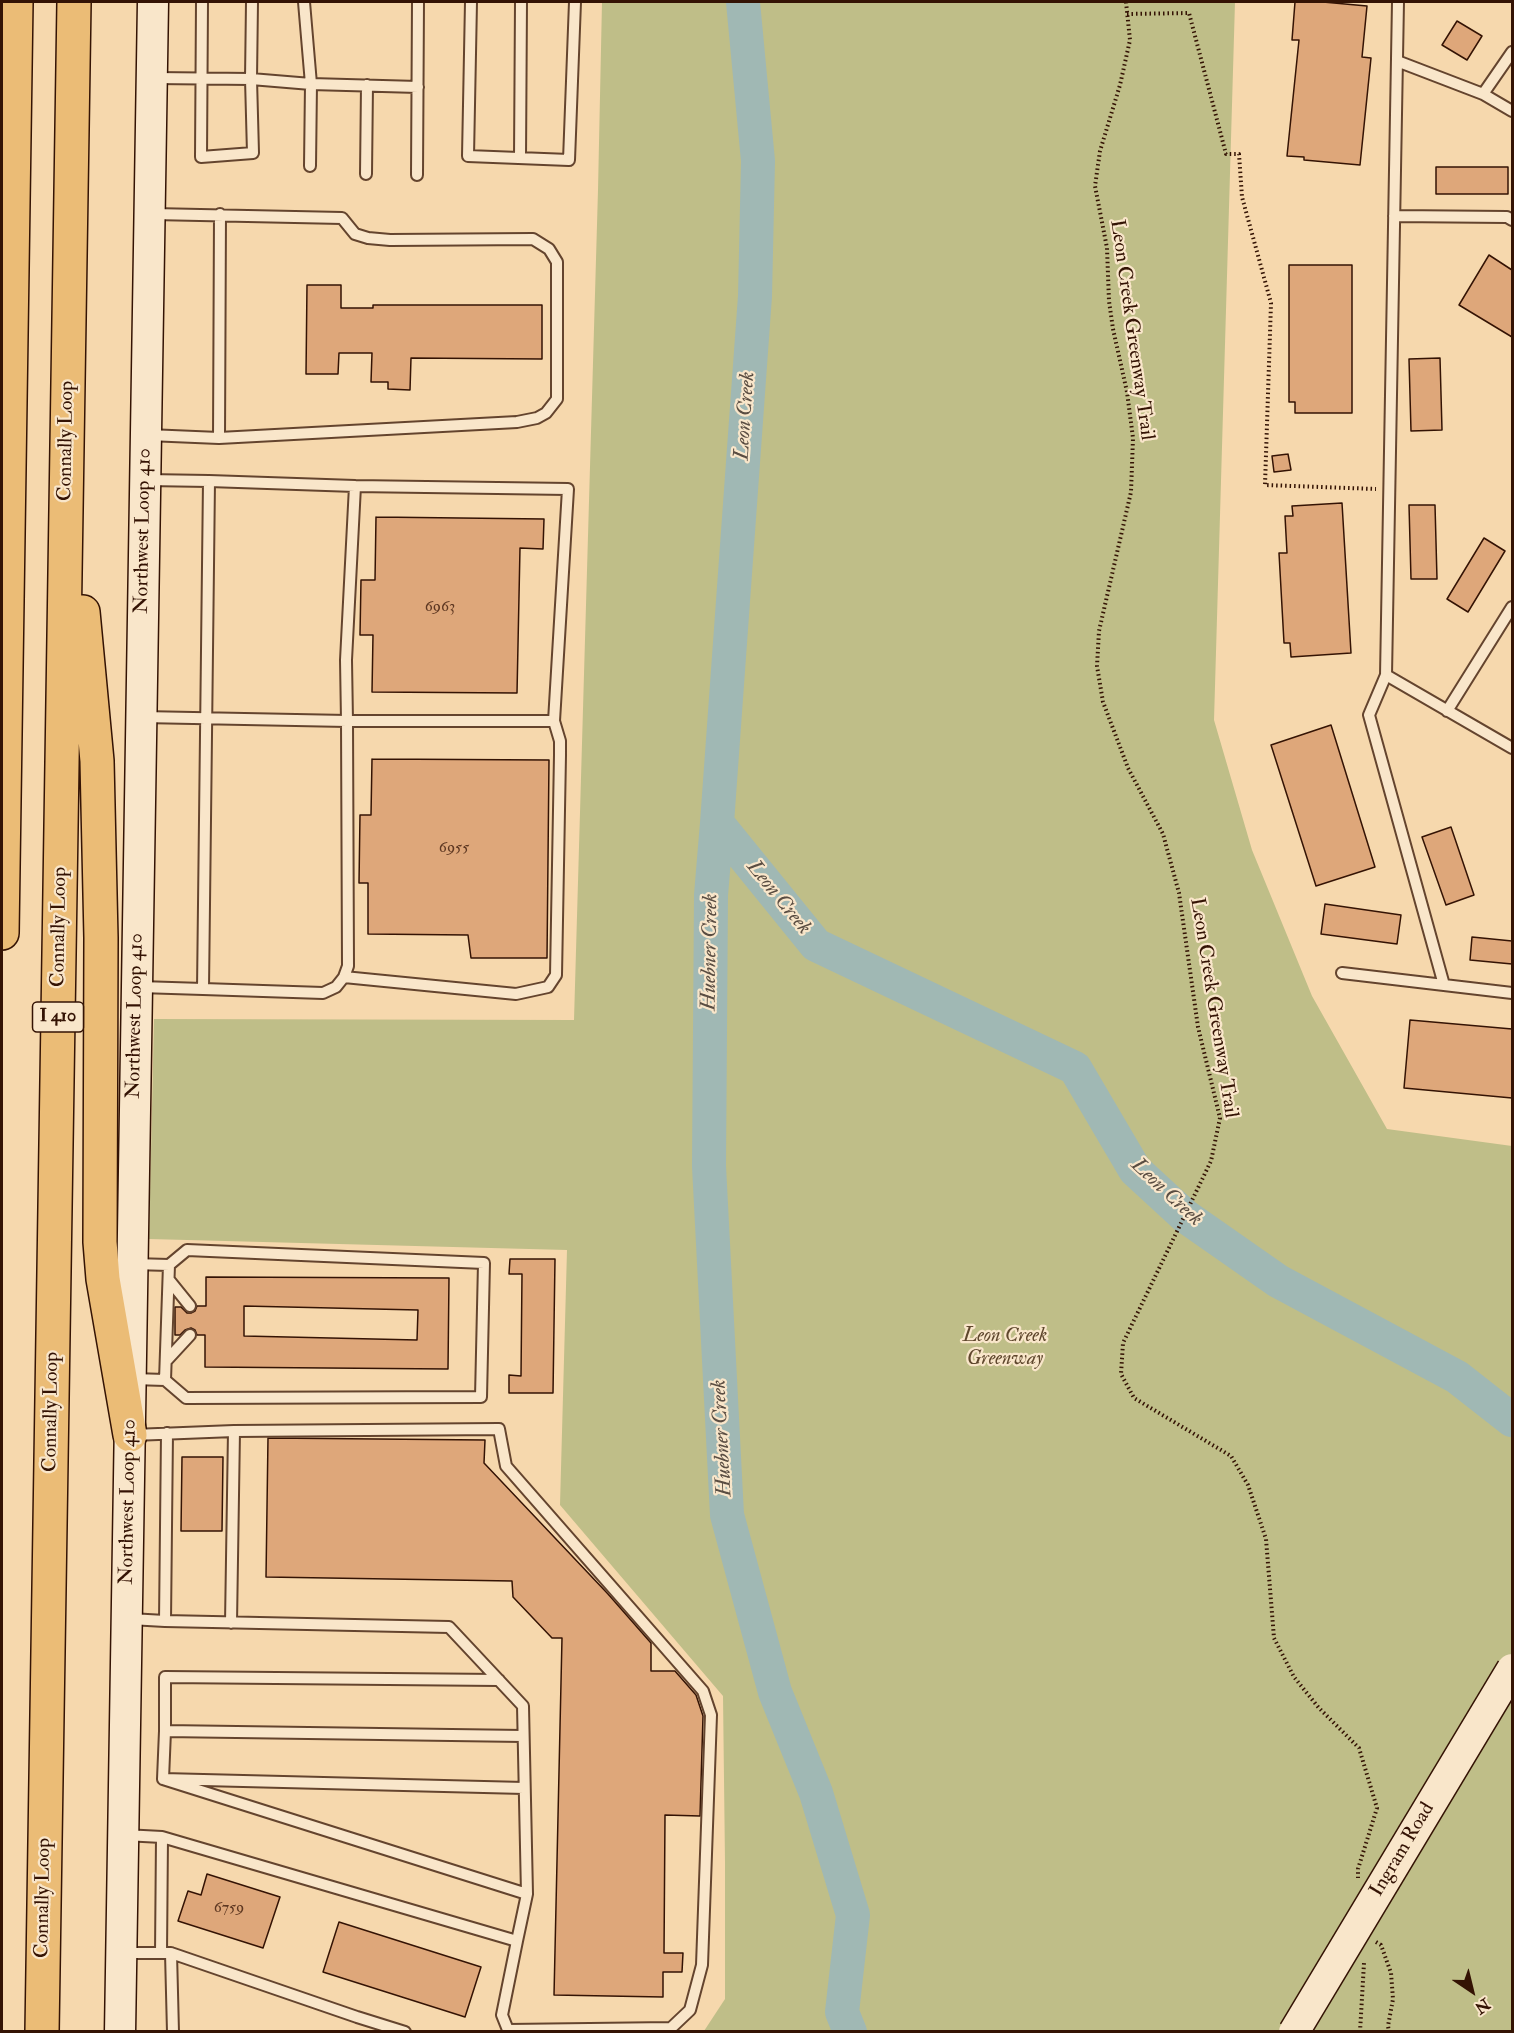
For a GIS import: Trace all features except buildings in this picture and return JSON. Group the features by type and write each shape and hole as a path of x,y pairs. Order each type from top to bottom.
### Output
{"highway":[{"path":"2,933 16,2"},
{"name":"Connally Loop","path":"42,2031 74,2"},
{"path":"67,446 97,762 101,938 100,1242 103,1279 130,1435"}],"main road":[{"name":"Northwest Loop 410","path":"120,2031 153,2"},
{"name":"Ingram Road","path":"1294,2031 1512,1669"}],"lane":[{"path":"202,2 201,157 253,153 252,2"},
{"path":"304,2 311,84 310,166"},
{"path":"417,175 418,2"},
{"path":"471,2 468,156 569,160 575,2"},
{"path":"520,158 521,2"},
{"path":"1398,2 1386,675 1369,715 1444,984"},
{"path":"1483,94 1512,52"},
{"path":"1397,61 1483,94 1512,111"},
{"path":"152,78 418,87"},
{"path":"366,174 367,86"},
{"path":"146,435 219,438 517,422 537,418 546,413 557,399 557,262 549,249 532,239 390,240 355,234 342,218 149,213"},
{"path":"219,438 220,214"},
{"path":"1394,216 1507,217 1512,220"},
{"path":"145,480 568,489 554,721 560,741 556,975 548,987 516,994 344,977"},
{"path":"203,990 209,481"},
{"path":"137,987 323,993 336,987 344,977 348,966 346,660 355,486"},
{"path":"1447,711 1512,607"},
{"path":"1386,675 1512,748"},
{"path":"141,717 347,721 554,721"},
{"path":"1342,972 1512,993"},
{"path":"131,1379 165,1380 186,1398 481,1397 484,1263 187,1250 169,1265 133,1264"},
{"path":"165,1380 169,1265"},
{"path":"169,1280 190,1306"},
{"path":"166,1361 190,1335"},
{"path":"127,1618 231,1623 449,1627 523,1706 526,1894 502,2015 508,2030 671,2028 690,2010 702,1965 711,1715 703,1691 506,1466 499,1429 234,1431 130,1435"},
{"path":"231,1623 234,1431"},
{"path":"165,1621 167,1433"},
{"path":"163,1779 165,1677 499,1680"},
{"path":"165,1731 524,1736"},
{"path":"163,1779 526,1894"},
{"path":"163,1779 524,1788"},
{"path":"123,1835 162,1837 517,1941"},
{"path":"162,1837 166,1953 172,2031"},
{"path":"122,1953 166,1953 346,2014 405,2031"}],"path":[{"name":"Leon Creek Greenway Trail","path":"1126,2 1130,40 1120,85 1100,151 1095,186 1107,248 1109,301 1113,329 1127,392 1133,438 1131,492 1099,631 1097,666 1103,702 1128,768 1163,834 1179,893 1198,1027 1220,1118 1211,1161 1123,1343 1121,1374 1134,1398 1231,1456 1248,1485 1266,1539 1274,1638 1293,1677 1319,1708 1359,1748 1377,1808 1358,1869 1358,1880"},
{"path":"1128,14 1189,13 1226,154 1239,154 1242,197 1271,303 1265,484 1389,489"},
{"path":"1371,1939 1380,1945 1391,1973 1393,1998 1389,2031"},
{"path":"1360,2031 1364,1955"}],"green space":[{"name":"Leon Creek Greenway","path":"602,2 1235,2 1214,720 1252,850 1312,996 1387,1129 1512,1146 1512,2031 704,2031 725,1999 723,1696 560,1505 567,1250 149,1239 154,1019 574,1020"}],"waterway":[{"name":"Leon Creek","path":"743,2 758,161 755,296 717,823 816,945 1075,1068 1135,1170 1185,1216 1278,1281 1457,1377 1512,1420"},
{"name":"Huebner Creek","path":"717,823 711,895 709,1166 727,1515 775,1692 816,1793 853,1915 842,2012 850,2032"}]}
